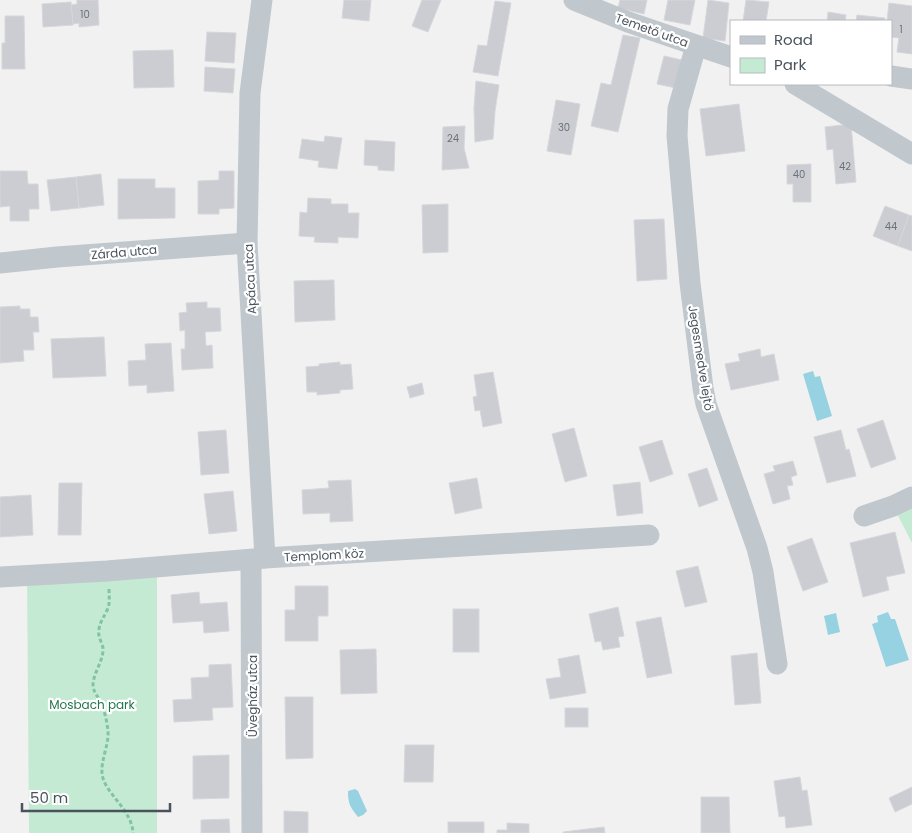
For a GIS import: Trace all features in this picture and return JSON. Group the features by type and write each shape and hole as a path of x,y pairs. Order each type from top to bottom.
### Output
{"street":[{"name":"Apáca utca","path":"258,559 248,243 250,93 262,0"},
{"name":"Temető utca","path":"574,0 628,22 730,57"},
{"name":"Jegesmedve lejtő","path":"696,46 678,109 677,136 689,275 696,331 706,404 757,548 763,572 777,664"},
{"path":"892,76 912,78"},
{"path":"797,85 912,154"},
{"name":"Zárda utca","path":"0,263 248,243"},
{"path":"864,516 912,497"},
{"name":"Templom köz","path":"0,577 649,535"},
{"name":"Üvegház utca","path":"252,833 258,559"}],"path":[{"path":"107,571 110,598 108,609 102,618 98,634 104,648 93,690 101,703 106,718 108,734 102,774 104,782 130,819 133,833"}],"green space":[{"path":"912,497 912,543 893,506"},
{"name":"Mosbach park","path":"157,568 157,833 29,833 27,576"}],"water":[{"path":"813,371 815,377 820,376 832,416 817,421 803,374"},
{"path":"888,612 891,619 895,619 909,660 886,667 872,624 878,622 877,616"},
{"path":"836,613 840,632 828,635 824,616"},
{"path":"355,789 358,791 367,811 358,817 351,808 348,799 348,791"}],"building":[{"path":"77,0 98,0 99,25 79,27 79,23 73,24 71,5 77,4"},
{"path":"344,0 371,0 369,21 342,18"},
{"path":"422,0 441,0 428,32 412,26"},
{"path":"620,0 647,0 644,14 618,8"},
{"path":"668,0 695,0 690,25 664,20"},
{"path":"708,0 729,3 725,41 703,38"},
{"path":"746,0 769,2 766,20 743,20"},
{"path":"495,1 511,3 498,76 473,72 478,45 487,46"},
{"path":"71,2 73,25 43,27 42,4"},
{"path":"889,3 912,6 912,54 897,52 899,38 892,37 892,20 887,20"},
{"path":"828,12 846,15 845,20 827,20"},
{"path":"857,15 885,18 884,20 856,20"},
{"path":"5,16 24,16 25,69 2,69 2,43 5,43"},
{"path":"207,32 236,33 234,63 205,61"},
{"path":"623,35 640,38 618,132 591,126 601,83 611,85"},
{"path":"173,50 174,87 134,88 133,51"},
{"path":"664,56 682,60 676,88 657,84"},
{"path":"205,67 235,69 233,93 204,91"},
{"path":"476,81 499,85 493,139 475,142 474,108"},
{"path":"556,100 580,104 571,155 547,151"},
{"path":"739,104 745,151 706,156 700,109"},
{"path":"851,124 856,182 836,184 833,149 827,150 825,127"},
{"path":"465,126 464,148 469,168 442,170 443,127"},
{"path":"325,136 342,138 337,169 318,167 319,161 299,158 302,139 324,142"},
{"path":"365,140 395,142 394,171 378,170 378,166 364,165"},
{"path":"811,164 811,202 793,202 793,184 787,184 787,165"},
{"path":"0,171 27,171 28,184 38,184 39,209 29,209 29,221 10,221 10,206 0,207"},
{"path":"219,171 234,171 234,208 219,209 219,214 198,214 198,181 219,180"},
{"path":"101,174 104,205 79,208 76,177"},
{"path":"76,177 79,208 51,211 47,180"},
{"path":"118,179 155,179 155,188 175,188 175,218 118,219"},
{"path":"308,198 331,199 331,204 348,204 348,213 359,213 358,238 338,237 338,243 314,242 315,237 299,236 300,212 307,213"},
{"path":"448,204 448,252 423,253 422,205"},
{"path":"885,206 909,215 898,246 873,236"},
{"path":"909,215 912,216 912,251 898,246"},
{"path":"664,219 667,279 637,281 634,220"},
{"path":"334,280 335,320 295,322 294,281"},
{"path":"207,302 207,308 220,308 221,331 205,332 206,346 212,345 213,368 182,370 181,349 185,349 185,330 180,331 179,313 187,312 186,303"},
{"path":"20,306 20,309 30,309 30,317 38,317 39,332 33,332 34,350 23,350 24,361 0,363 0,307"},
{"path":"104,337 106,376 53,378 51,339"},
{"path":"171,343 174,391 147,393 147,385 129,386 128,361 146,360 145,344"},
{"path":"760,349 761,357 774,354 779,380 731,390 725,364 740,361 738,354"},
{"path":"340,362 340,365 351,364 353,389 340,390 340,393 317,395 317,392 307,392 306,367"},
{"path":"493,372 502,423 483,427 480,410 475,411 473,397 477,396 474,375"},
{"path":"422,383 424,394 410,398 407,387"},
{"path":"883,420 896,459 871,468 857,429"},
{"path":"574,428 587,476 565,482 552,434"},
{"path":"226,430 229,473 201,475 198,432"},
{"path":"841,430 846,450 849,449 856,476 827,483 814,437"},
{"path":"662,440 673,474 650,482 639,447"},
{"path":"793,461 797,475 791,477 793,485 787,486 790,499 773,504 764,474 775,471 773,466"},
{"path":"707,468 718,500 699,507 688,474"},
{"path":"477,478 482,508 455,514 449,483"},
{"path":"351,480 353,521 330,522 330,513 303,514 302,490 329,488 328,481"},
{"path":"640,482 643,513 617,516 613,485"},
{"path":"59,483 82,483 81,535 58,535"},
{"path":"233,491 237,531 209,534 204,494"},
{"path":"31,495 33,535 0,537 0,497"},
{"path":"895,532 905,573 886,577 889,590 863,597 850,543"},
{"path":"812,538 828,582 803,591 787,547"},
{"path":"698,566 707,602 685,607 676,571"},
{"path":"295,586 328,586 328,616 318,616 318,641 285,641 285,610 295,610"},
{"path":"199,592 200,604 227,602 229,631 204,633 203,621 173,623 171,595"},
{"path":"618,607 624,636 618,637 620,647 603,650 601,641 595,642 589,614"},
{"path":"453,609 479,609 479,652 453,652"},
{"path":"661,617 672,673 647,678 636,622"},
{"path":"376,649 377,693 341,694 340,650"},
{"path":"757,653 761,703 735,705 731,656"},
{"path":"579,655 586,693 550,699 546,679 561,677 558,659"},
{"path":"231,664 233,707 212,708 213,720 174,722 173,700 192,699 191,678 209,677 209,665"},
{"path":"285,697 313,697 313,758 286,759"},
{"path":"565,708 588,708 588,727 565,727"},
{"path":"405,745 434,745 433,782 404,782"},
{"path":"229,755 229,798 193,799 193,756"},
{"path":"800,777 802,791 807,790 812,825 786,828 785,816 779,817 774,781"},
{"path":"912,787 912,804 895,812 889,798"},
{"path":"701,797 729,797 730,833 701,833"},
{"path":"284,811 308,812 308,833 284,833"},
{"path":"229,819 230,833 201,833 201,820"},
{"path":"448,822 484,822 484,833 448,833"},
{"path":"507,823 529,824 529,833 497,833 497,830 507,830"},
{"path":"604,827 605,833 563,833 563,832"}]}
